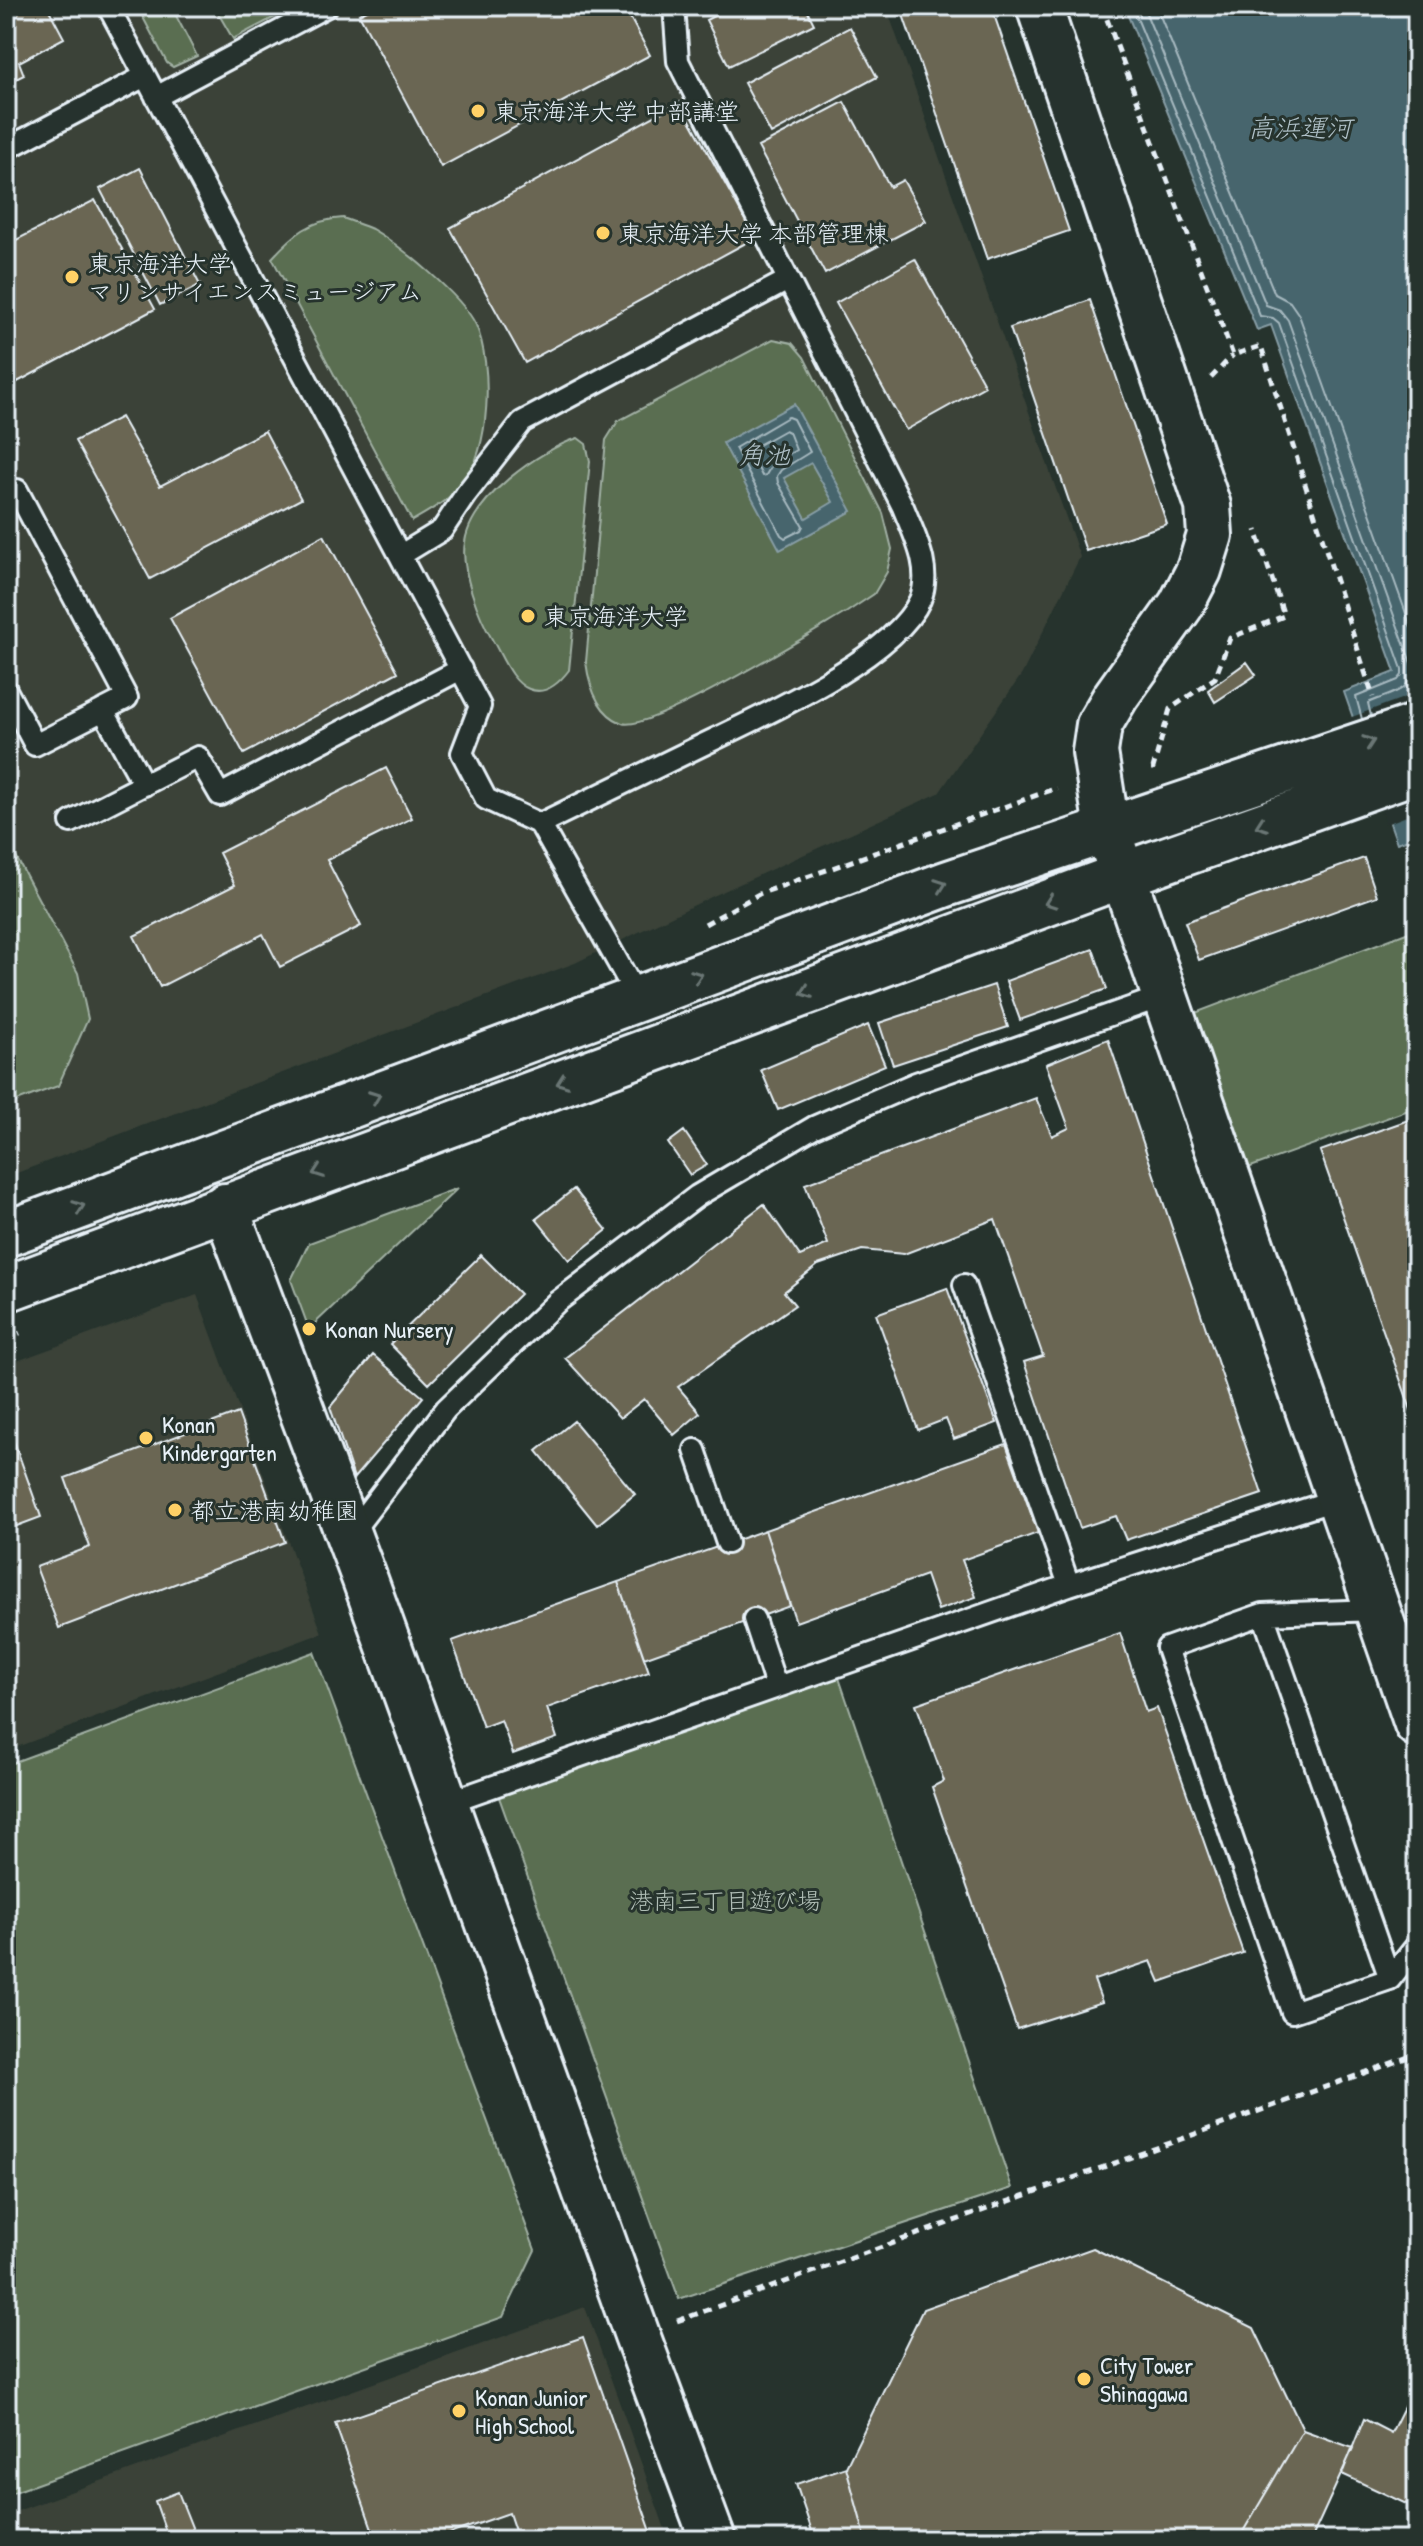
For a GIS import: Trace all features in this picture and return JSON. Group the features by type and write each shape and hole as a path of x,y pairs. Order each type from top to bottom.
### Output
{"street":[{"path":"1039,6 1208,506 1210,535 1199,570 1181,605 1099,725 1095,752 1107,829 1417,1724"},
{"path":"6,1289 1123,875 1328,779 1417,726"},
{"path":"6,1234 946,884 1107,829 1328,779 1417,770"},
{"path":"225,1206 349,1536 713,2540"}],"lane":[{"path":"108,6 480,706 462,753 486,799 540,824 638,998"},
{"path":"156,97 327,6"},
{"path":"540,824 815,688 848,668 900,628 920,598 925,566 903,507 678,61 674,6"},
{"path":"6,149 145,76"},
{"path":"401,555 442,530 522,422 788,280"},
{"path":"6,690 35,745 127,698 17,490"},
{"path":"71,822 198,757 220,795 461,669"},
{"path":"103,710 144,785"},
{"path":"349,1536 457,1399 557,1302 697,1196 814,1127 887,1096 1164,996"},
{"path":"964,1285 1069,1585"},
{"path":"695,1450 727,1543"},
{"path":"446,1803 1069,1585 1338,1499"},
{"path":"1377,1610 1263,1614 1167,1648 1292,2012 1390,1979 1417,1945"},
{"path":"1263,1614 1390,1979"},
{"path":"754,1619 776,1686"}],"path":[{"path":"1102,6 1233,355 1261,346 1372,693"},
{"path":"637,2335 1417,2054"}],"shaded area":[{"name":"東京海洋大学","path":"6,6 886,6 1080,557 1022,674 939,793 575,963 6,1177"},
{"name":"Konan Kindergarten","path":"197,1295 322,1633 6,1751 6,1365"},
{"name":"Konan Junior High School","path":"585,2307 669,2540 6,2540 6,2515"}],"green space":[{"path":"137,6 171,6 197,56 173,67 167,63"},
{"path":"214,6 296,6 233,39"},
{"path":"343,218 372,229 429,272 469,313 481,342 487,384 486,407 484,430 472,470 451,496 412,521 272,258 303,230 331,219"},
{"path":"773,339 792,343 804,357 883,513 892,549 887,572 874,594 768,658 664,713 638,722 622,723 600,705 589,680 586,662 606,440 618,421"},
{"path":"578,438 586,444 590,461 569,670 552,687 535,691 523,686 512,675 482,619 465,566 465,542 480,509 509,478 545,453"},
{"path":"6,838 78,973 88,1019 58,1086 6,1105"},
{"path":"1417,929 1417,1107 1248,1168 1195,1013"},
{"path":"458,1188 309,1329 291,1280 309,1243"},
{"path":"314,1652 535,2250 503,2317 6,2495 6,1765"},
{"name":"港南三丁目遊び場","path":"835,1666 1012,2188 679,2299 495,1786"}],"water":[{"name":"高浜運河","path":"1124,6 1417,6 1417,836 1397,843 1344,692 1395,672 1271,325 1257,330"},
{"name":"角池","path":"794,404 852,511 780,550 723,443","holes":["811,463 833,502 806,518 784,478"]}],"pier":[{"path":"1417,693 1417,812 1386,824 1349,718"}],"building":[{"path":"6,6 47,6 64,38 19,62 24,75 6,84"},
{"name":"東京海洋大学 中部講堂","path":"375,6 624,6 650,55 441,167 359,14"},
{"path":"733,6 805,6 814,24 729,66 706,20"},
{"path":"900,6 991,6 1069,231 987,259"},
{"path":"850,27 877,77 771,134 744,83"},
{"name":"東京海洋大学 本部管理棟","path":"680,102 755,238 525,363 450,228"},
{"path":"844,102 890,187 903,180 926,221 825,274 758,147"},
{"path":"140,168 200,285 160,305 100,189"},
{"name":"東京海洋大学 マリンサイエンスミュージアム","path":"95,200 155,309 6,388 6,245"},
{"path":"915,259 985,386 906,430 836,303"},
{"path":"1090,300 1167,524 1086,551 1010,328"},
{"path":"121,417 160,486 265,431 301,499 150,579 75,441"},
{"path":"324,535 398,672 244,754 170,618"},
{"path":"1247,662 1256,675 1215,702 1208,690"},
{"path":"386,768 412,818 327,860 361,926 280,967 263,934 160,987 134,936 235,885 219,853"},
{"path":"1364,858 1377,896 1199,960 1185,922"},
{"path":"1093,949 1107,989 1020,1020 1006,981"},
{"path":"994,985 1008,1027 893,1065 879,1023"},
{"path":"868,1025 885,1065 778,1110 761,1070"},
{"path":"1108,1039 1262,1494 1126,1540 1116,1516 1080,1528 1024,1362 1043,1356 995,1219 904,1254 862,1250 818,1265 784,1292 795,1305 678,1387 700,1413 674,1435 644,1399 620,1418 565,1358 764,1204 800,1256 828,1244 805,1184 1036,1098 1052,1136 1069,1128 1046,1064"},
{"path":"1417,1117 1417,1427 1320,1151"},
{"path":"684,1131 707,1165 690,1175 668,1143"},
{"path":"574,1189 607,1230 569,1260 536,1219"},
{"path":"481,1255 520,1294 429,1384 390,1344"},
{"path":"947,1288 997,1423 954,1439 946,1419 918,1430 876,1314"},
{"path":"373,1355 423,1397 354,1478 330,1407"},
{"name":"都立港南幼稚園","path":"238,1413 285,1542 59,1628 36,1567 90,1547 65,1478"},
{"path":"6,1419 41,1517 6,1530"},
{"path":"574,1421 635,1494 597,1525 537,1451"},
{"path":"1006,1444 1038,1533 962,1560 976,1597 938,1610 926,1575 796,1622 765,1530"},
{"path":"765,1530 790,1606 644,1658 618,1582"},
{"path":"618,1582 649,1672 547,1708 557,1738 513,1754 501,1720 483,1727 452,1641"},
{"path":"1120,1633 1146,1712 1157,1708 1243,1953 1160,1982 1151,1961 1094,1980 1102,2002 1017,2029 932,1787 944,1781 916,1704"},
{"name":"City Tower Shinagawa","path":"1093,2248 1254,2328 1303,2430 1238,2540 866,2540 846,2467 923,2309"},
{"path":"583,2337 654,2540 518,2540 509,2513 432,2540 376,2540 335,2423"},
{"path":"1417,2381 1417,2509 1342,2474 1364,2419 1391,2433"},
{"path":"1303,2430 1353,2448 1311,2540 1238,2540"},
{"path":"846,2467 866,2540 815,2540 796,2484"},
{"path":"178,2492 197,2540 169,2540 155,2501"}],"place":[{"name":"東京海洋大学 中部講堂","path":"478,111"},
{"name":"東京海洋大学 本部管理棟","path":"603,233"},
{"name":"東京海洋大学 マリンサイエンスミュージアム","path":"72,277"},
{"name":"東京海洋大学","path":"528,616"},
{"name":"Konan Nursery","path":"309,1329"},
{"name":"Konan Kindergarten","path":"146,1438"},
{"name":"都立港南幼稚園","path":"175,1510"},
{"name":"City Tower Shinagawa","path":"1084,2379"},
{"name":"Konan Junior High School","path":"459,2411"}]}
